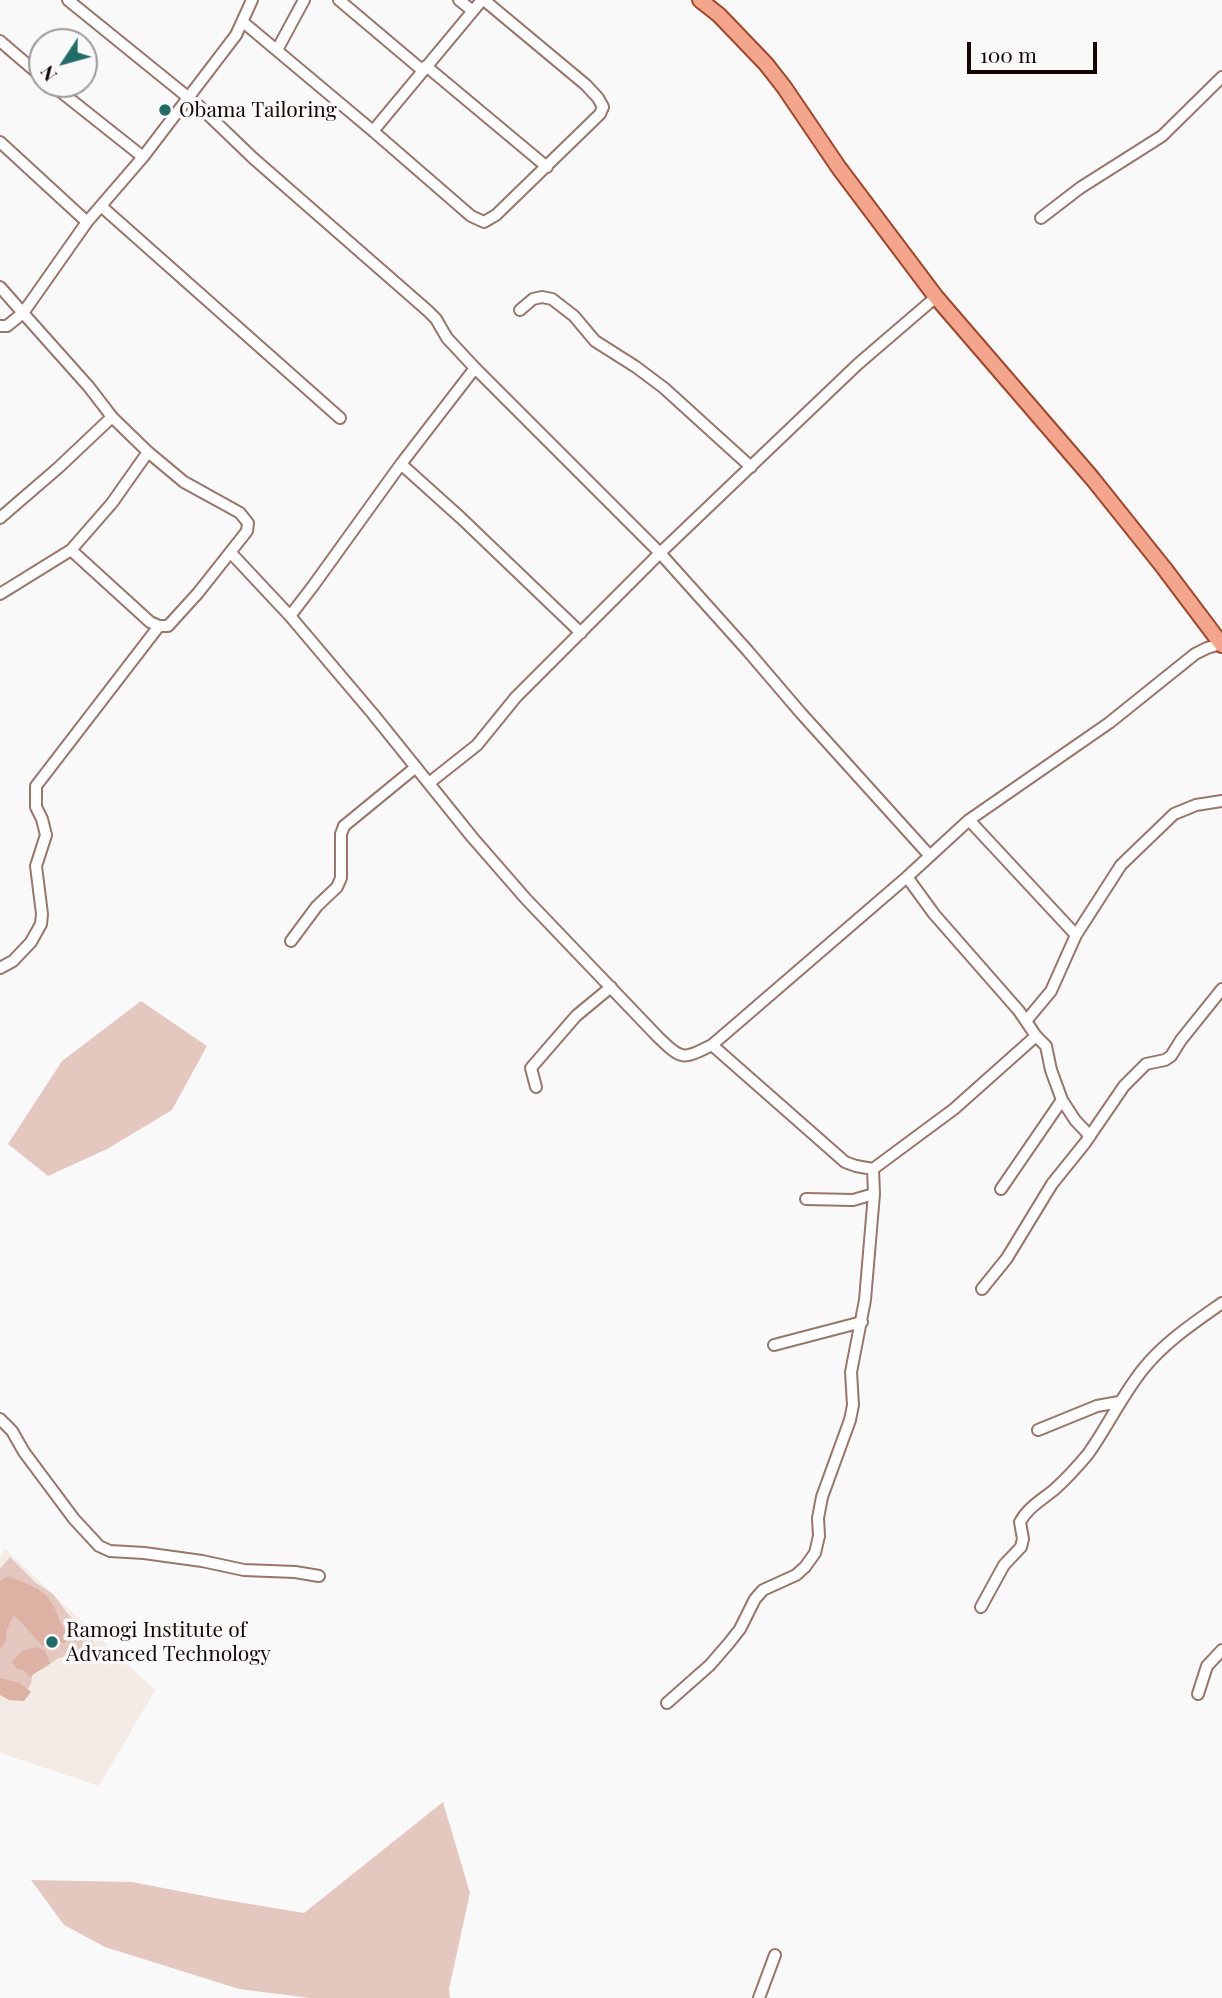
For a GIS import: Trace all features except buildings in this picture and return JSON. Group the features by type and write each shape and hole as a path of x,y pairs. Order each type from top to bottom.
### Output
{"main road":[{"path":"699,0 719,15 766,64 839,168 936,297 1092,478 1221,644"}],"street":[{"path":"68,0 189,98 253,158 428,311 447,338 475,368 660,553 930,856"},
{"path":"0,326 6,326 23,313 87,222 143,157 236,35 252,0"},
{"path":"277,50 304,0"},
{"path":"338,0 547,167"},
{"path":"459,0 473,11"},
{"path":"243,22 471,216 484,222 496,215 547,167 600,114 603,107 586,85 483,0 373,131"},
{"path":"0,41 28,64"},
{"path":"1041,218 1080,188 1162,136 1222,77"},
{"path":"69,98 143,157"},
{"path":"0,142 87,222"},
{"path":"101,206 340,418"},
{"path":"0,287 89,387 112,417 148,452 184,482 233,509 248,523 247,531 231,553 168,626 150,622 71,550"},
{"path":"429,783 477,745 516,697 660,553 859,364 936,297"},
{"path":"520,310 533,299 552,299 574,316 594,341 636,366 664,388 751,467"},
{"path":"290,616 475,368"},
{"path":"1,516 58,468 112,417"},
{"path":"0,594 71,550 113,503 148,452"},
{"path":"401,464 580,633"},
{"path":"231,553 290,616 526,899 664,1043 682,1057 712,1045 970,820 1099,729 1195,654 1221,644"},
{"path":"0,968 13,961 31,942 41,924 36,866 46,835 36,807 36,786 159,626"},
{"path":"291,940 317,906 337,887 341,878 341,834 344,826 416,767"},
{"path":"1026,1021 1051,991 1076,935 1121,865 1174,814 1196,805 1222,801"},
{"path":"970,820 1076,935"},
{"path":"907,877 934,914 1011,1001 1046,1046 1062,1100 1090,1136"},
{"path":"536,1087 531,1068 535,1061 576,1016 611,987"},
{"path":"982,1289 1007,1258 1052,1184 1090,1136 1124,1086 1146,1064 1171,1056 1222,989"},
{"path":"712,1045 845,1162 873,1169 954,1109 1036,1036"},
{"path":"1001,1189 1062,1100"},
{"path":"667,1703 720,1655 740,1629 755,1599 763,1590 796,1576 815,1553 822,1497 853,1405 851,1372 862,1321 874,1194 873,1169"},
{"path":"806,1199 853,1200 874,1194"},
{"path":"981,1606 1004,1565 1021,1547 1023,1539 1020,1522 1023,1517 1056,1488 1087,1454 1119,1402 1145,1367 1193,1323 1222,1303"},
{"path":"774,1345 862,1321"},
{"path":"1038,1430 1097,1406 1119,1402"},
{"path":"0,1419 12,1431 24,1452 74,1519 99,1546 110,1551 202,1560 244,1570 295,1572 318,1576"},
{"path":"1198,1694 1207,1665 1222,1650"},
{"path":"759,1998 775,1955"}],"shaded area":[{"path":"141,1001 207,1046 172,1110 107,1149 48,1176 8,1144 62,1061"},
{"name":"Ramogi Institute of Advanced Technology","path":"5,1549 155,1690 99,1786 0,1753 0,1557"},
{"path":"10,1557 36,1583 53,1594 67,1613 90,1635 97,1653 89,1663 78,1663 65,1656 50,1664 41,1661 34,1666 31,1684 23,1696 0,1693 0,1569"},
{"path":"8,1576 46,1595 62,1625 71,1635 65,1643 52,1641 43,1646 14,1615 0,1650 0,1581"},
{"path":"37,1647 45,1651 50,1664 29,1677 12,1662 22,1651"},
{"path":"0,1678 20,1683 31,1692 24,1701 9,1700 0,1695"},
{"path":"443,1802 470,1893 449,1989 450,1998 310,1998 239,1989 105,1947 64,1925 31,1880 132,1882 304,1913"}],"place":[{"name":"Obama Tailoring","path":"165,110"},
{"name":"Ramogi Institute of Advanced Technology","path":"52,1642"}]}
